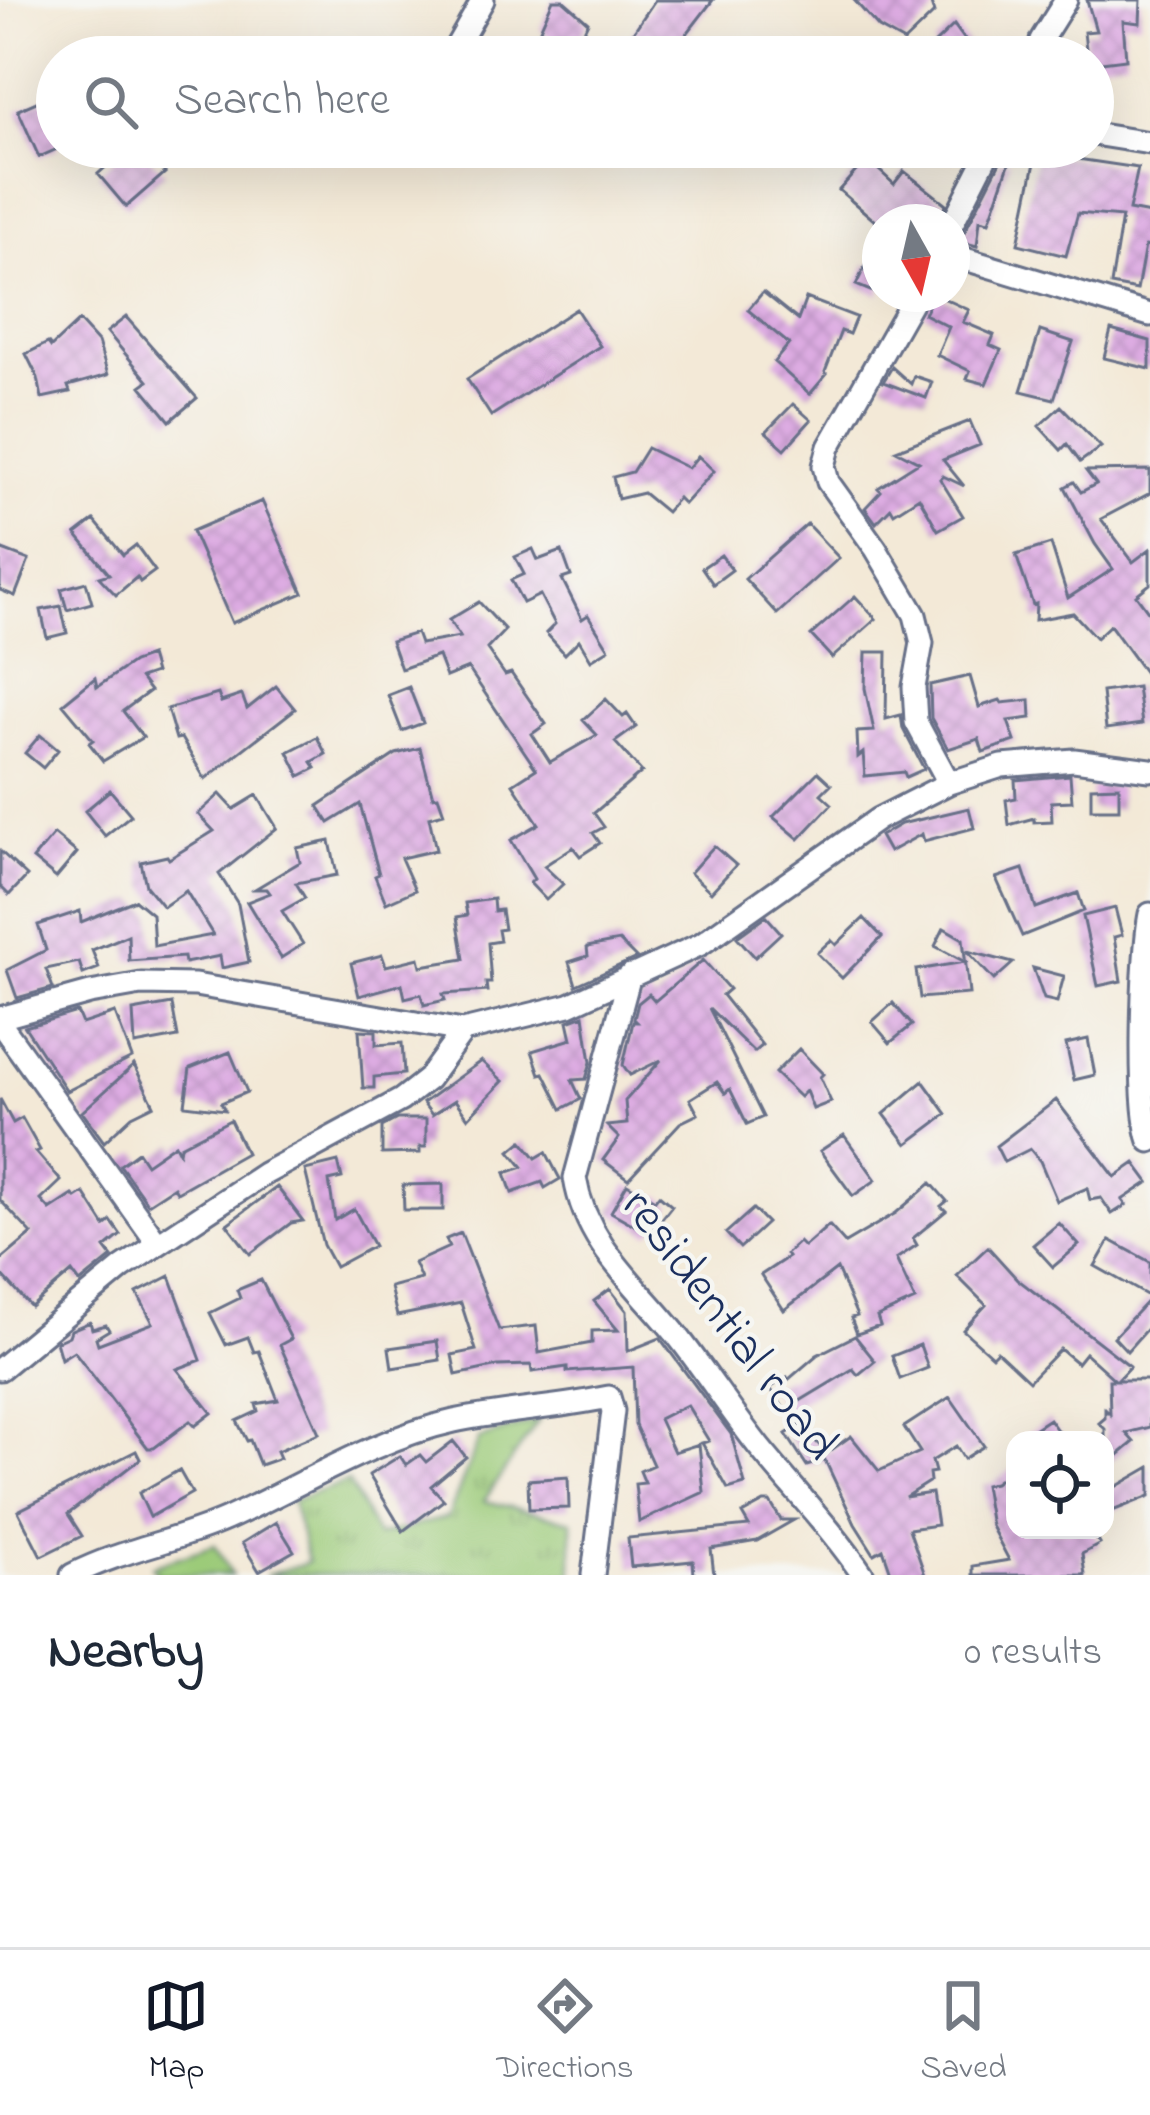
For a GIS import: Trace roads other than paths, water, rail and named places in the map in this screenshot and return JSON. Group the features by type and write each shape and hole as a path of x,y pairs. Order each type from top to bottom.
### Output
{"street":[{"path":"462,36 483,0"},
{"path":"1044,36 1066,0"},
{"path":"1114,137 1150,143"},
{"path":"962,204 980,168"},
{"path":"970,260 1150,315"},
{"path":"906,312 829,447 824,466 828,482 876,548 915,615 922,643 914,686 916,722 949,783"},
{"path":"158,1244 0,1020 89,993 141,984 177,985 464,1031 569,1005 701,944 878,819 949,783 1002,766 1074,760 1150,770"},
{"path":"1150,914 1145,940 1143,1124 1150,1141"},
{"name":"residential road","path":"630,975 574,1178 579,1207 598,1244 681,1340 863,1575"},
{"path":"0,1370 122,1268 264,1174 401,1100 428,1078 464,1031"},
{"path":"72,1575 117,1552 187,1535 226,1519 394,1437 455,1420 609,1397 613,1411 593,1575"}]}
